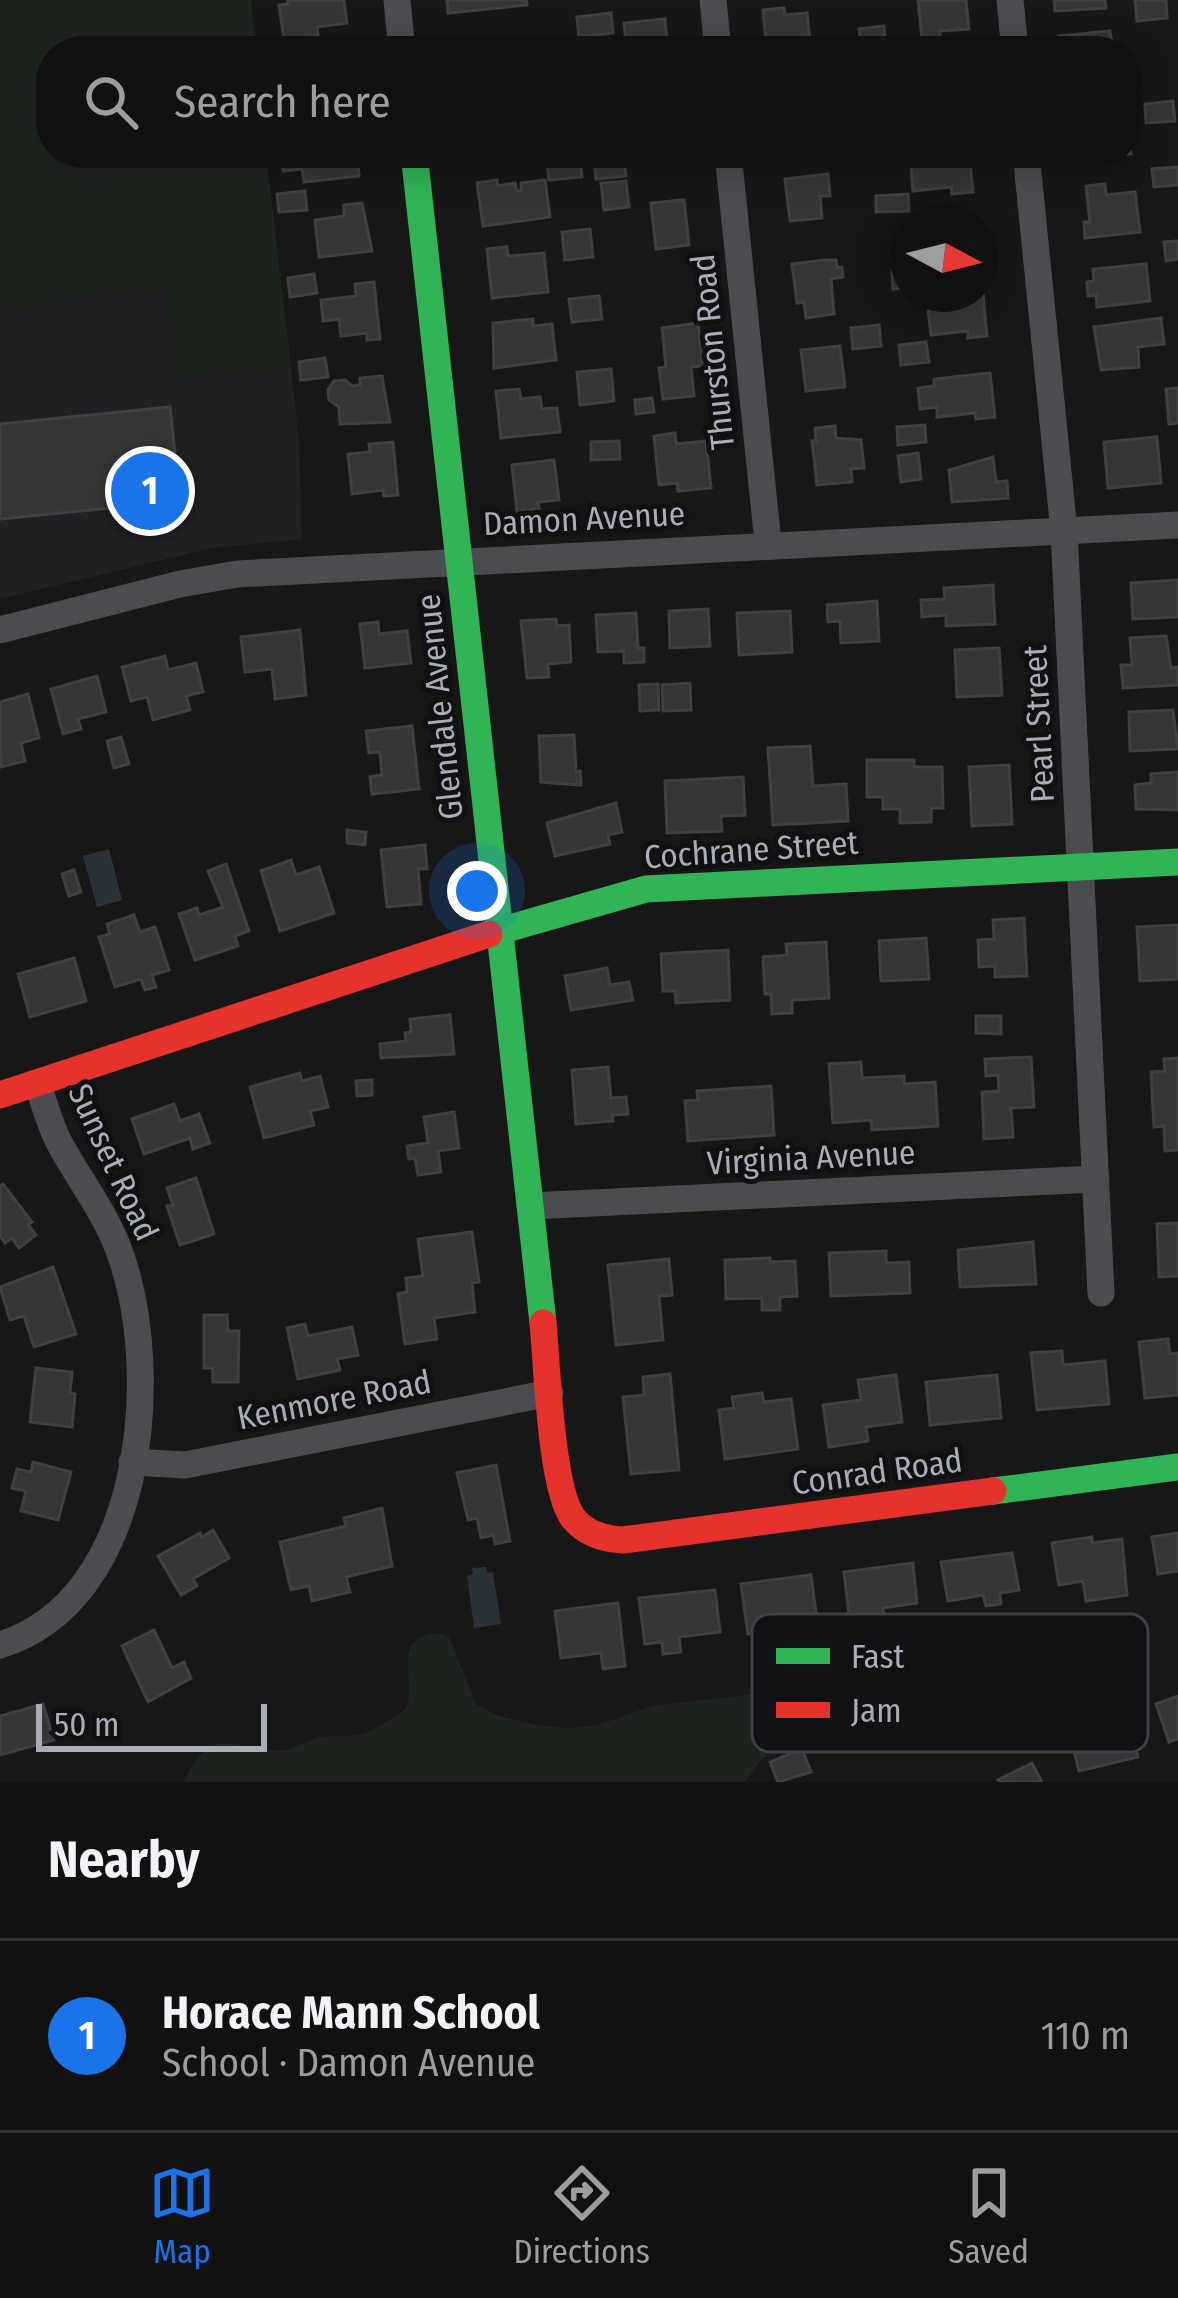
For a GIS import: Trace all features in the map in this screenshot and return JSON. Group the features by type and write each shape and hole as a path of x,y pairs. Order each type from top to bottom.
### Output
{"street":[{"path":"397,0 401,36"},
{"path":"713,0 717,36"},
{"path":"1010,0 1014,36"},
{"name":"Glendale Avenue","path":"416,168 563,1501 586,1532"},
{"name":"Thurston Road","path":"730,168 768,543"},
{"name":"Pearl Street","path":"1027,168 1064,531 1101,1293"},
{"name":"Damon Avenue","path":"0,630 208,577 768,543 1178,525"},
{"name":"Cochrane Street","path":"0,1095 646,889 1178,862"},
{"name":"Sunset Road","path":"0,1645 47,1623 89,1580 109,1538 132,1462 141,1376 131,1290 101,1208 58,1141 38,1085"},
{"name":"Virginia Avenue","path":"530,1206 1096,1179"},
{"name":"Kenmore Road","path":"132,1462 185,1465 550,1393"},
{"name":"Conrad Road","path":"586,1532 623,1540 1178,1467"}],"shaded area":[{"path":"0,0 251,0 255,36 36,36 36,168 268,168 291,367 176,381 167,288 0,309"},
{"path":"168,288 176,381 291,367 302,539 212,548 0,599 0,309"},
{"path":"109,849 122,900 97,907 83,856"},
{"path":"486,1567 487,1573 493,1572 501,1624 474,1628 467,1576 473,1574 472,1568"},
{"path":"438,1633 449,1637 476,1704 496,1715 570,1728 597,1725 656,1705 752,1694 752,1752 770,1752 745,1782 184,1782 195,1762 216,1745 286,1750 321,1737 362,1734 382,1725 406,1708 409,1652 423,1637"}],"building":[{"path":"288,0 344,0 347,23 317,27 318,36 283,36 279,5"},
{"path":"447,0 526,0 527,5 448,13"},
{"path":"918,0 966,0 969,29 922,36"},
{"path":"1054,0 1105,0 1106,8 1055,11"},
{"path":"1135,0 1166,0 1167,18 1137,21"},
{"path":"763,10 807,13 809,36 766,36"},
{"path":"611,13 613,33 579,36 577,17"},
{"path":"665,19 667,36 625,36 624,23"},
{"path":"884,26 885,36 860,36 859,29"},
{"path":"1110,31 1111,36 1059,36"},
{"path":"1173,101 1175,121 1146,123 1145,104"},
{"path":"1178,167 1178,185 1154,187 1152,169"},
{"path":"283,168 358,168 359,176 304,182 302,169"},
{"path":"548,168 581,168 582,177 549,180"},
{"path":"595,168 625,168 626,176 596,179"},
{"path":"911,168 971,168 973,192 952,194 951,187 913,191"},
{"path":"828,174 830,196 820,196 822,218 790,221 785,179"},
{"path":"497,180 498,186 515,183 521,191 521,183 545,180 550,217 483,226 477,183"},
{"path":"626,181 629,207 604,210 601,183"},
{"path":"1105,184 1106,195 1135,192 1140,232 1085,238 1084,222 1090,222 1086,186"},
{"path":"305,191 307,210 279,212 277,194"},
{"path":"908,194 909,204 890,204 890,212 876,212 876,196"},
{"path":"684,200 689,245 656,249 651,203"},
{"path":"362,203 372,251 319,257 315,220 344,216 344,205"},
{"path":"590,229 593,257 565,260 562,232"},
{"path":"1178,241 1178,259 1166,261 1164,242"},
{"path":"507,247 508,256 544,253 548,292 492,298 487,249"},
{"path":"836,260 837,268 842,267 843,277 831,279 834,314 806,318 804,302 797,303 792,264"},
{"path":"1146,264 1150,301 1097,307 1096,295 1088,296 1093,269"},
{"path":"314,274 317,293 290,297 288,278"},
{"path":"374,282 380,339 367,340 367,333 341,336 339,319 323,321 321,300 356,296 355,284"},
{"path":"599,296 602,319 572,322 569,299"},
{"path":"928,312 985,312 987,336 968,338 968,331 931,335"},
{"path":"1161,318 1164,344 1138,347 1139,367 1101,370 1094,327"},
{"path":"533,319 533,326 552,324 556,360 494,368 493,323"},
{"path":"698,323 703,366 691,367 694,396 663,399 662,328"},
{"path":"879,325 881,346 853,349 851,328"},
{"path":"926,342 929,362 901,365 899,345"},
{"path":"840,346 845,387 806,391 801,350"},
{"path":"325,358 328,377 301,380 299,362"},
{"path":"611,369 614,401 580,405 577,372"},
{"path":"990,373 995,417 976,419 975,413 937,417 937,407 920,409 918,388 934,386 934,379"},
{"path":"382,376 390,422 340,424 339,407 329,400 334,381 345,380 352,386 360,385 360,378"},
{"path":"1178,388 1178,423 1169,424 1166,389"},
{"path":"519,389 521,399 540,397 542,409 557,408 560,432 501,438 496,391"},
{"path":"652,398 654,412 636,414 635,400"},
{"path":"170,407 180,501 0,519 0,424"},
{"path":"925,425 926,442 898,445 897,427"},
{"path":"835,426 836,438 861,440 864,468 851,469 852,482 817,485 815,428"},
{"path":"675,433 676,444 706,441 711,488 678,491 677,483 659,485 654,436"},
{"path":"1157,437 1161,483 1108,488 1104,442"},
{"path":"619,441 620,459 591,460 591,442"},
{"path":"393,442 398,495 384,496 383,490 352,494 348,454 370,452 369,444"},
{"path":"918,453 921,479 901,482 898,456"},
{"path":"993,457 996,482 1007,481 1008,498 952,502 949,470"},
{"path":"554,460 559,500 538,502 539,509 517,512 512,465"},
{"path":"1178,580 1178,617 1133,619 1131,583"},
{"path":"993,585 995,624 946,626 946,615 922,617 921,600 945,599 944,588"},
{"path":"877,601 879,641 841,643 840,621 828,622 827,605"},
{"path":"708,609 710,646 670,648 669,611"},
{"path":"790,611 792,652 739,655 737,613"},
{"path":"636,613 638,648 644,648 644,662 624,663 624,651 598,652 596,615"},
{"path":"556,619 557,626 569,625 571,662 548,664 549,677 527,678 521,621"},
{"path":"378,622 379,634 407,631 411,663 365,668 360,624"},
{"path":"300,630 306,695 275,699 272,669 245,672 241,637"},
{"path":"1166,636 1171,668 1178,667 1178,685 1123,688 1121,665 1132,665 1130,638"},
{"path":"999,648 1002,695 957,697 955,650"},
{"path":"165,656 168,670 196,663 203,692 186,696 190,710 153,720 147,697 131,701 122,667"},
{"path":"97,676 106,712 78,719 81,729 63,734 51,689"},
{"path":"690,683 691,710 663,711 662,685"},
{"path":"658,684 659,710 640,711 639,685"},
{"path":"28,694 39,738 21,743 25,761 1,767 0,702"},
{"path":"1173,710 1178,749 1130,751 1129,712"},
{"path":"412,726 419,789 372,794 370,777 382,775 380,752 369,753 366,731"},
{"path":"574,735 581,785 541,782 539,736"},
{"path":"121,737 129,764 114,768 107,741"},
{"path":"810,746 813,786 846,784 848,821 773,825 768,748"},
{"path":"867,760 914,760 914,767 942,767 943,808 931,808 931,822 900,823 900,809 883,809 883,797 867,797"},
{"path":"1009,765 1012,824 972,826 969,767"},
{"path":"1178,772 1178,810 1136,809 1135,785 1151,783 1151,774"},
{"path":"743,777 745,815 721,816 722,831 667,833 665,781"},
{"path":"616,803 622,832 608,835 610,844 555,856 547,823"},
{"path":"347,830 366,832 365,845 347,843"},
{"path":"425,845 427,869 418,869 421,904 387,907 381,850"},
{"path":"291,860 296,875 319,867 334,913 280,931 261,871"},
{"path":"226,864 249,931 235,936 238,946 195,960 179,914 197,908 199,915 223,907 208,871"},
{"path":"74,870 81,892 69,896 62,874"},
{"path":"134,915 140,932 155,927 169,970 152,975 156,987 145,990 141,979 115,987 99,937 110,934 107,924"},
{"path":"1024,918 1027,976 995,977 995,966 979,967 978,940 994,939 993,920"},
{"path":"1178,925 1178,979 1140,981 1137,927"},
{"path":"926,938 929,979 881,981 879,941"},
{"path":"826,942 829,998 792,1000 792,1013 772,1014 771,994 765,994 763,957 787,955 786,944"},
{"path":"728,950 730,1000 676,1003 675,991 663,991 661,954"},
{"path":"74,958 86,1001 30,1017 18,974"},
{"path":"607,968 610,985 629,982 633,1000 571,1010 565,976"},
{"path":"450,1015 454,1054 381,1058 380,1044 406,1041 410,1019"},
{"path":"976,1016 1001,1016 1001,1034 976,1033"},
{"path":"1031,1057 1034,1107 1011,1108 1013,1137 984,1139 982,1092 999,1091 998,1075 986,1076 985,1059"},
{"path":"1178,1058 1178,1150 1165,1151 1164,1126 1154,1127 1151,1072 1165,1071 1164,1059"},
{"path":"861,1062 862,1078 904,1076 904,1084 935,1082 938,1126 872,1130 871,1120 833,1123 829,1064"},
{"path":"608,1067 611,1098 626,1097 628,1114 612,1115 613,1121 576,1124 572,1070"},
{"path":"300,1073 302,1081 320,1076 328,1107 310,1111 314,1125 264,1138 250,1087"},
{"path":"372,1080 372,1095 357,1096 356,1081"},
{"path":"771,1086 774,1135 688,1141 685,1101 698,1100 697,1091"},
{"path":"174,1104 180,1121 199,1114 210,1143 193,1149 190,1138 144,1154 132,1119"},
{"path":"454,1112 459,1148 438,1151 441,1172 418,1175 407,1146 428,1143 424,1117"},
{"path":"196,1178 214,1234 180,1245 167,1206 173,1205 167,1188"},
{"path":"3,1184 32,1222 28,1225 36,1235 19,1248 12,1238 5,1243 0,1236"},
{"path":"1178,1223 1178,1276 1159,1277 1157,1224"},
{"path":"472,1232 479,1282 472,1283 475,1312 434,1318 437,1339 405,1344 398,1294 407,1292 406,1278 423,1276 418,1239"},
{"path":"1033,1242 1036,1284 960,1287 958,1250"},
{"path":"886,1251 886,1263 909,1262 910,1293 831,1296 829,1253"},
{"path":"770,1258 770,1262 795,1261 797,1296 780,1297 780,1310 762,1310 762,1298 726,1299 725,1260"},
{"path":"669,1259 672,1295 659,1296 663,1340 616,1345 608,1265"},
{"path":"53,1267 76,1334 34,1347 24,1316 10,1320 0,1287"},
{"path":"204,1315 227,1315 228,1331 239,1331 238,1382 213,1382 213,1368 204,1368"},
{"path":"305,1324 308,1336 352,1327 358,1355 337,1359 340,1370 298,1379 287,1328"},
{"path":"1168,1339 1170,1354 1178,1353 1178,1395 1145,1398 1139,1342"},
{"path":"1062,1351 1063,1365 1105,1361 1109,1404 1037,1410 1031,1353"},
{"path":"36,1368 72,1372 72,1427 30,1422"},
{"path":"670,1374 679,1470 631,1474 623,1397 644,1395 643,1377"},
{"path":"896,1375 902,1422 866,1427 868,1441 829,1447 823,1405 861,1400 858,1380"},
{"path":"997,1375 1001,1418 930,1425 926,1382"},
{"path":"762,1393 764,1402 791,1399 798,1449 725,1459 719,1410 734,1408 732,1397"},
{"path":"33,1462 71,1472 58,1520 21,1511 26,1491 12,1488 17,1469 31,1472"},
{"path":"496,1465 510,1541 495,1544 493,1535 481,1538 477,1518 468,1520 457,1473"},
{"path":"382,1508 392,1566 346,1577 350,1592 312,1601 309,1586 291,1590 280,1542 346,1526 344,1518"},
{"path":"213,1530 229,1558 193,1579 197,1586 181,1595 158,1556"},
{"path":"1178,1533 1178,1571 1158,1574 1152,1537"},
{"path":"1092,1537 1092,1543 1122,1539 1127,1595 1086,1601 1083,1581 1059,1585 1052,1543"},
{"path":"1012,1553 1019,1590 1000,1593 1001,1604 986,1606 983,1595 948,1601 941,1562"},
{"path":"913,1563 917,1603 883,1608 884,1614 849,1614 844,1572"},
{"path":"811,1575 816,1613 752,1614 752,1633 748,1634 741,1584"},
{"path":"715,1590 720,1632 679,1637 681,1652 663,1654 662,1642 645,1644 639,1598"},
{"path":"618,1603 625,1666 603,1669 601,1653 561,1658 555,1611"},
{"path":"154,1630 172,1668 184,1662 191,1678 148,1702 122,1646"},
{"path":"1178,1696 1178,1739 1169,1742 1156,1704"},
{"path":"43,1704 54,1740 0,1755 0,1716"},
{"path":"803,1752 811,1772 778,1782 770,1762"},
{"path":"1074,1752 1137,1752 1138,1757 1079,1771"},
{"path":"1032,1763 1042,1782 998,1780"}],"traffic: fast":[{"path":"416,168 543,1323"},
{"path":"489,934 646,889 1178,862"},
{"path":"993,1491 1178,1467"}],"traffic: jam":[{"path":"0,1095 489,934"},
{"path":"543,1323 560,1481 573,1518 595,1535 623,1540 993,1491"}],"place":[{"name":"Horace Mann School","path":"150,491"}]}
